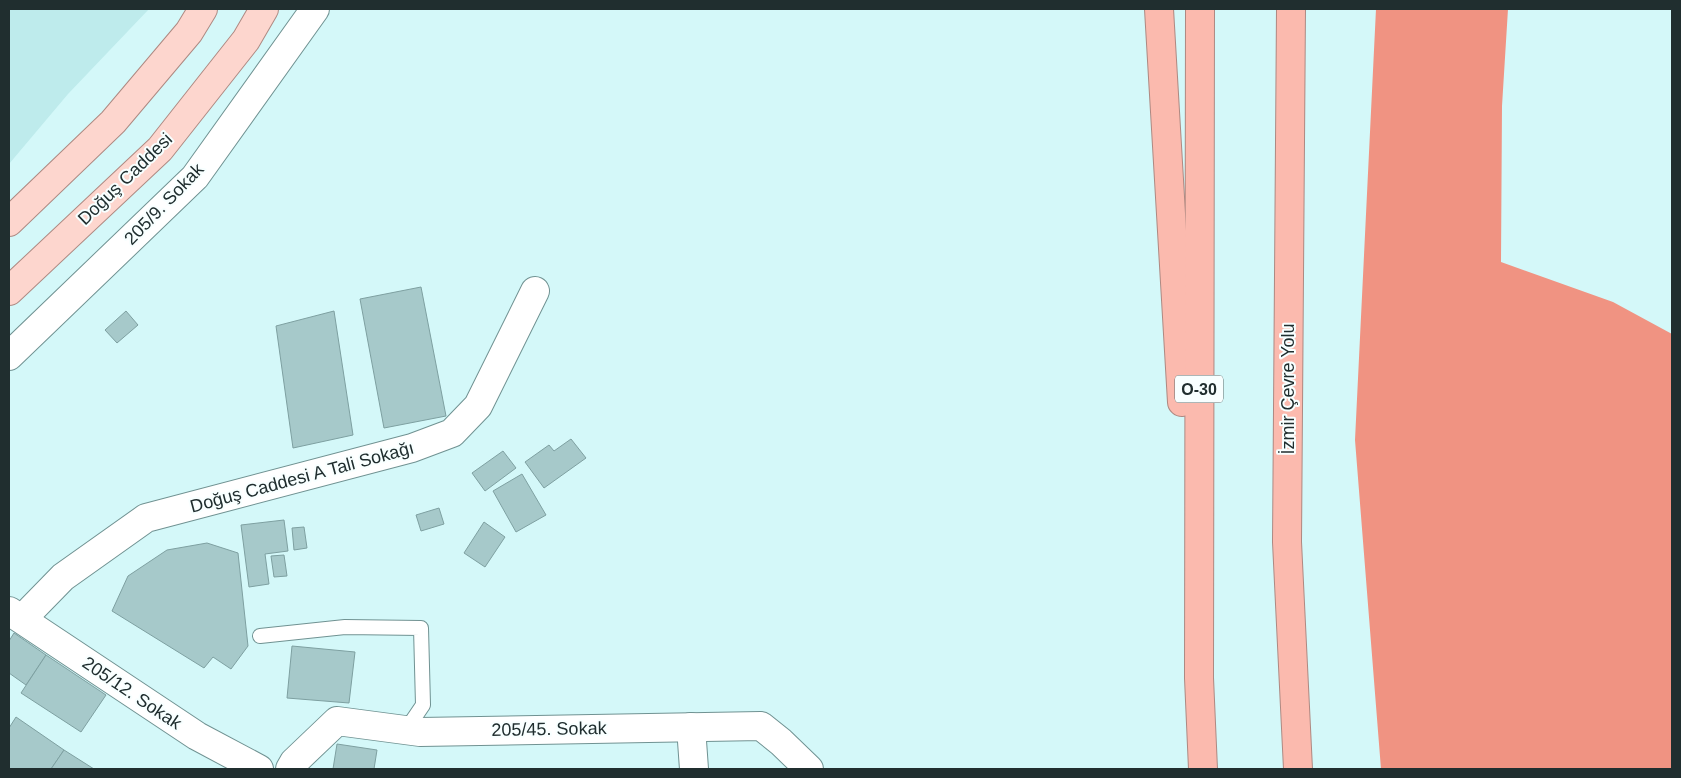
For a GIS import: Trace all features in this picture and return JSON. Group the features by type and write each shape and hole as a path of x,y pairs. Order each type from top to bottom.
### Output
{"highway":[{"path":"1159,9 1198,678"},
{"name":"O-30","path":"1200,9 1198,678 1203,769"},
{"name":"İzmir Çevre Yolu","path":"1291,13 1287,542 1298,769"}],"main road":[{"path":"9,222 113,122 189,32 204,9"},
{"name":"Doğuş Caddesi","path":"9,291 160,150 246,40 264,9"}],"street":[{"name":"205/9. Sokak","path":"9,356 195,177 315,9"},
{"name":"Doğuş Caddesi A Tali Sokağı","path":"15,615 63,577 146,518 412,448 452,433 478,406 535,291"},
{"name":"205/12. Sokak","path":"15,615 197,736 259,769"},
{"name":"205/45. Sokak","path":"290,769 294,762 337,721 420,732 761,726 809,769"},
{"path":"691,727 694,769"}],"lane":[{"path":"260,636 345,628 421,628 422,705 406,730"}],"shaded area":[{"path":"9,9 149,9 68,94 9,164"},
{"path":"1376,9 1508,9 1502,106 1501,262 1613,302 1672,334 1672,769 1381,769 1355,440"}],"building":[{"path":"421,287 446,416 384,428 360,299"},
{"path":"126,311 138,325 117,343 105,330"},
{"path":"334,311 353,435 293,448 276,326"},
{"path":"571,439 586,458 544,488 525,462 549,445 554,451"},
{"path":"503,451 516,468 485,491 472,473"},
{"path":"522,474 546,515 516,532 493,491"},
{"path":"439,508 444,524 421,531 416,515"},
{"path":"284,520 288,551 265,554 269,584 249,587 241,525"},
{"path":"484,522 505,537 485,567 464,553"},
{"path":"304,527 307,548 294,550 292,528"},
{"path":"207,543 238,553 248,646 231,669 213,657 204,668 112,611 128,576 167,550"},
{"path":"284,555 287,576 274,577 271,556"},
{"path":"14,633 46,655 26,685 9,673 9,641"},
{"path":"292,646 355,652 349,703 287,698"},
{"path":"46,655 106,695 81,732 21,693"},
{"path":"16,717 64,750 51,769 9,769 9,728"},
{"path":"337,744 377,750 374,769 333,769"},
{"path":"64,750 94,769 51,769"}]}
